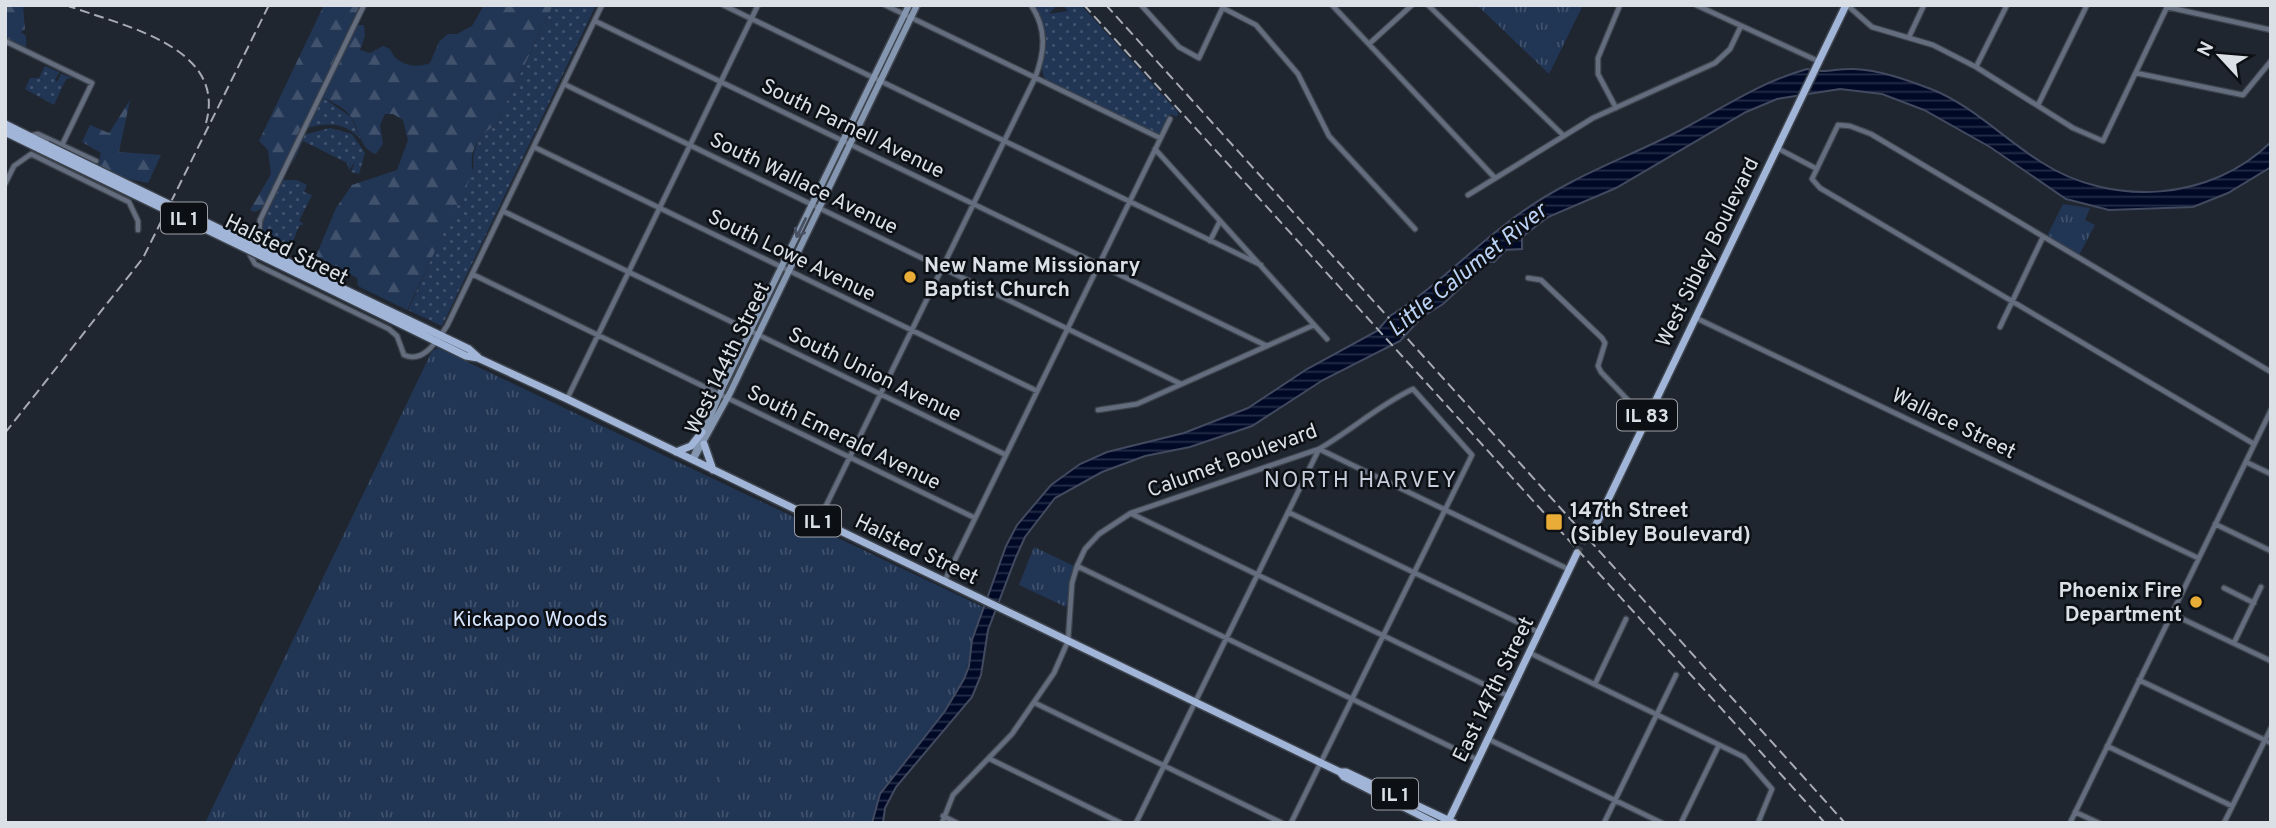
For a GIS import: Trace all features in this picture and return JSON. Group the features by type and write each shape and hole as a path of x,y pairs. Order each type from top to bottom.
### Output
{"main road":[{"name":"West Sibley Boulevard","path":"1590,532 1846,5"},
{"name":"Halsted Street","path":"5,124 46,148"},
{"name":"Halsted Street","path":"5,132 46,148 438,338 469,349 478,358 1340,772 1359,785 1435,823"},
{"path":"676,452 691,446 702,432"},
{"path":"704,444 713,470"},
{"name":"East 147th Street","path":"1450,822 1579,555"},
{"name":"Halsted Street","path":"1340,772 1346,772 1450,822"}],"street":[{"path":"364,5 260,220 259,235 250,255 252,262 389,329 397,336 404,355 418,358 438,338 472,274 602,5"},
{"path":"723,5 1261,265"},
{"path":"568,399 758,5"},
{"path":"885,5 1160,138"},
{"name":"West 144th Street","path":"908,16 909,5"},
{"name":"West 144th Street","path":"693,460 728,398 850,144 877,80 908,16 917,5"},
{"path":"818,521 1035,78 1044,44 1042,28 1031,5"},
{"path":"1332,5 1495,178"},
{"path":"1369,44 1412,5"},
{"path":"1428,5 1564,136"},
{"path":"1616,108 1598,74 1598,58 1620,5"},
{"path":"1696,5 1818,63"},
{"path":"1846,5 1872,27 1933,45 1976,67 2073,128 2103,141 2168,6 2271,30"},
{"path":"1909,37 1924,5"},
{"path":"1976,67 2007,5"},
{"path":"2038,105 2087,5"},
{"path":"1144,6 1179,47 1199,58 1224,6 1256,25 1298,74 1329,136 1415,229"},
{"name":"South Parnell Avenue","path":"595,21 1267,346"},
{"path":"1468,195 1564,136 1616,108 1715,63 1730,49 1741,26"},
{"path":"5,41 92,83 62,145"},
{"path":"2136,72 2244,95 2271,61"},
{"name":"West 144th Street","path":"693,460 702,432 812,204 877,80"},
{"name":"South Wallace Avenue","path":"564,84 1068,328"},
{"path":"944,582 1170,119"},
{"path":"2254,444 1820,188 1812,180 1838,125 1850,126 1871,134 2271,372"},
{"name":"Halsted Street","path":"29,136 38,134 96,161"},
{"name":"South Lowe Avenue","path":"534,147 1037,391"},
{"path":"1777,148 1817,169"},
{"path":"1155,149 1327,339"},
{"path":"5,184 14,166 31,154 129,202 138,221 138,230"},
{"name":"South Union Avenue","path":"503,211 1006,455"},
{"path":"1210,241 1220,220"},
{"path":"2000,327 2043,237"},
{"name":"South Emerald Avenue","path":"472,274 975,518"},
{"path":"1528,278 1541,280 1602,338 1605,343 1598,366 1601,372 1646,419"},
{"name":"Wallace Street","path":"1696,317 2198,558"},
{"path":"1098,410 1137,404 1314,325"},
{"path":"1068,328 1181,384"},
{"name":"Calumet Boulevard","path":"942,823 953,795 990,760 1035,703 1054,673 1068,641 1072,583 1085,549 1099,534 1131,513 1319,449 1344,434 1387,401 1413,388 1472,455 1445,510"},
{"path":"2070,823 2271,410"},
{"path":"1136,823 1319,449 1571,571"},
{"path":"2246,462 2271,474"},
{"path":"1291,823 1445,510"},
{"path":"1288,512 1540,634"},
{"path":"1131,513 1509,696"},
{"path":"2215,524 2271,551"},
{"path":"1077,566 1478,760"},
{"path":"2234,643 2261,587"},
{"path":"2224,589 2254,603"},
{"path":"2172,614 2271,661"},
{"path":"1595,684 1626,619"},
{"path":"1531,653 1744,757 1773,792 1758,823"},
{"path":"1604,823 1676,675"},
{"path":"2139,680 2271,743"},
{"path":"1035,703 1282,823"},
{"path":"2224,823 2271,728"},
{"path":"1488,739 1662,823"},
{"path":"1681,823 1719,745"},
{"path":"2107,746 2232,806"},
{"path":"990,760 1121,823"},
{"path":"2076,811 2099,823"},
{"path":"943,816 957,823"}],"green space":[{"path":"5,5 23,5 25,29 21,32 26,36 26,48 5,38"},
{"path":"324,5 360,5 271,193 261,209 254,212 250,210 271,174 268,150 259,141"},
{"path":"484,5 553,5 496,125 477,143 473,152 472,174 407,310 358,286 357,278 316,256 336,208 352,185 397,170 408,140 403,120 393,114 385,114 380,125 383,144 376,154 366,148 348,113 322,97 358,25 364,25 365,36 360,50 370,53 383,46 390,49 401,62 424,65 430,63 439,42 448,34 457,34 472,26"},
{"path":"553,5 596,5 442,326 408,310 474,166 478,142 486,131 496,125"},
{"path":"1034,5 1057,5 1049,14 1068,11 1063,5 1081,5 1178,112 1177,117 1171,114 1160,135 1045,79 1042,65 1044,28"},
{"path":"1477,5 1583,5 1549,74"},
{"path":"45,66 59,72 55,80 57,82 61,74 73,78 66,79 54,105 25,89 30,78 39,78"},
{"path":"322,97 351,117 361,140 349,130 336,125 307,128"},
{"path":"130,100 119,152 161,155 148,183 124,178 98,165 101,153 82,142 90,125 109,133"},
{"path":"330,128 352,134 365,153 359,174 351,172 355,162 349,170 347,163 303,141 291,167 303,135"},
{"path":"283,180 297,180 307,185 304,192 312,195 299,221 304,224 299,226 291,247 262,234 261,225"},
{"path":"2063,204 2090,208 2085,220 2095,225 2079,255 2047,236"},
{"name":"Kickapoo Woods","path":"438,348 983,607 964,679 945,710 880,794 872,823 205,823 432,351"},
{"path":"1034,547 1074,566 1066,607 1019,585"},
{"path":"748,710 764,717 757,715 744,749 749,751 740,758 728,789 734,791 717,788"}],"water":[{"name":"Little Calumet River","path":"1807,69 1874,71 1931,89 1974,113 2041,162 2069,177 2098,187 2160,191 2191,186 2220,176 2247,162 2271,142 2271,167 2228,193 2193,207 2109,210 2066,199 1990,147 1924,110 1882,94 1840,89 1777,99 1746,112 1616,188 1548,217 1522,237 1522,249 1506,250 1494,262 1488,262 1443,304 1422,317 1400,341 1323,380 1252,426 1190,447 1145,456 1102,472 1055,498 1025,537 1016,557 988,630 981,675 972,697 896,787 885,808 883,823 872,823 880,794 945,711 964,679 969,666 972,640 1006,546 1017,525 1051,485 1080,464 1107,452 1184,433 1248,408 1307,369 1377,331 1390,316 1538,201 1577,179 1679,131 1757,88"}],"tunnel":[{"path":"1577,553 1589,530"}],"railway":[{"path":"66,5 139,31 164,42 185,57 201,74 208,96 206,123"},
{"path":"5,433 143,258 269,5"},
{"path":"1084,5 1825,823"},
{"path":"1106,5 1845,823"}],"place":[{"name":"New Name Missionary Baptist Church","path":"910,277"},
{"name":"147th Street (Sibley Boulevard)","path":"1554,522"},
{"name":"Phoenix Fire Department","path":"2196,602"}],"district":[{"name":"NORTH HARVEY","path":"1361,479"}]}
